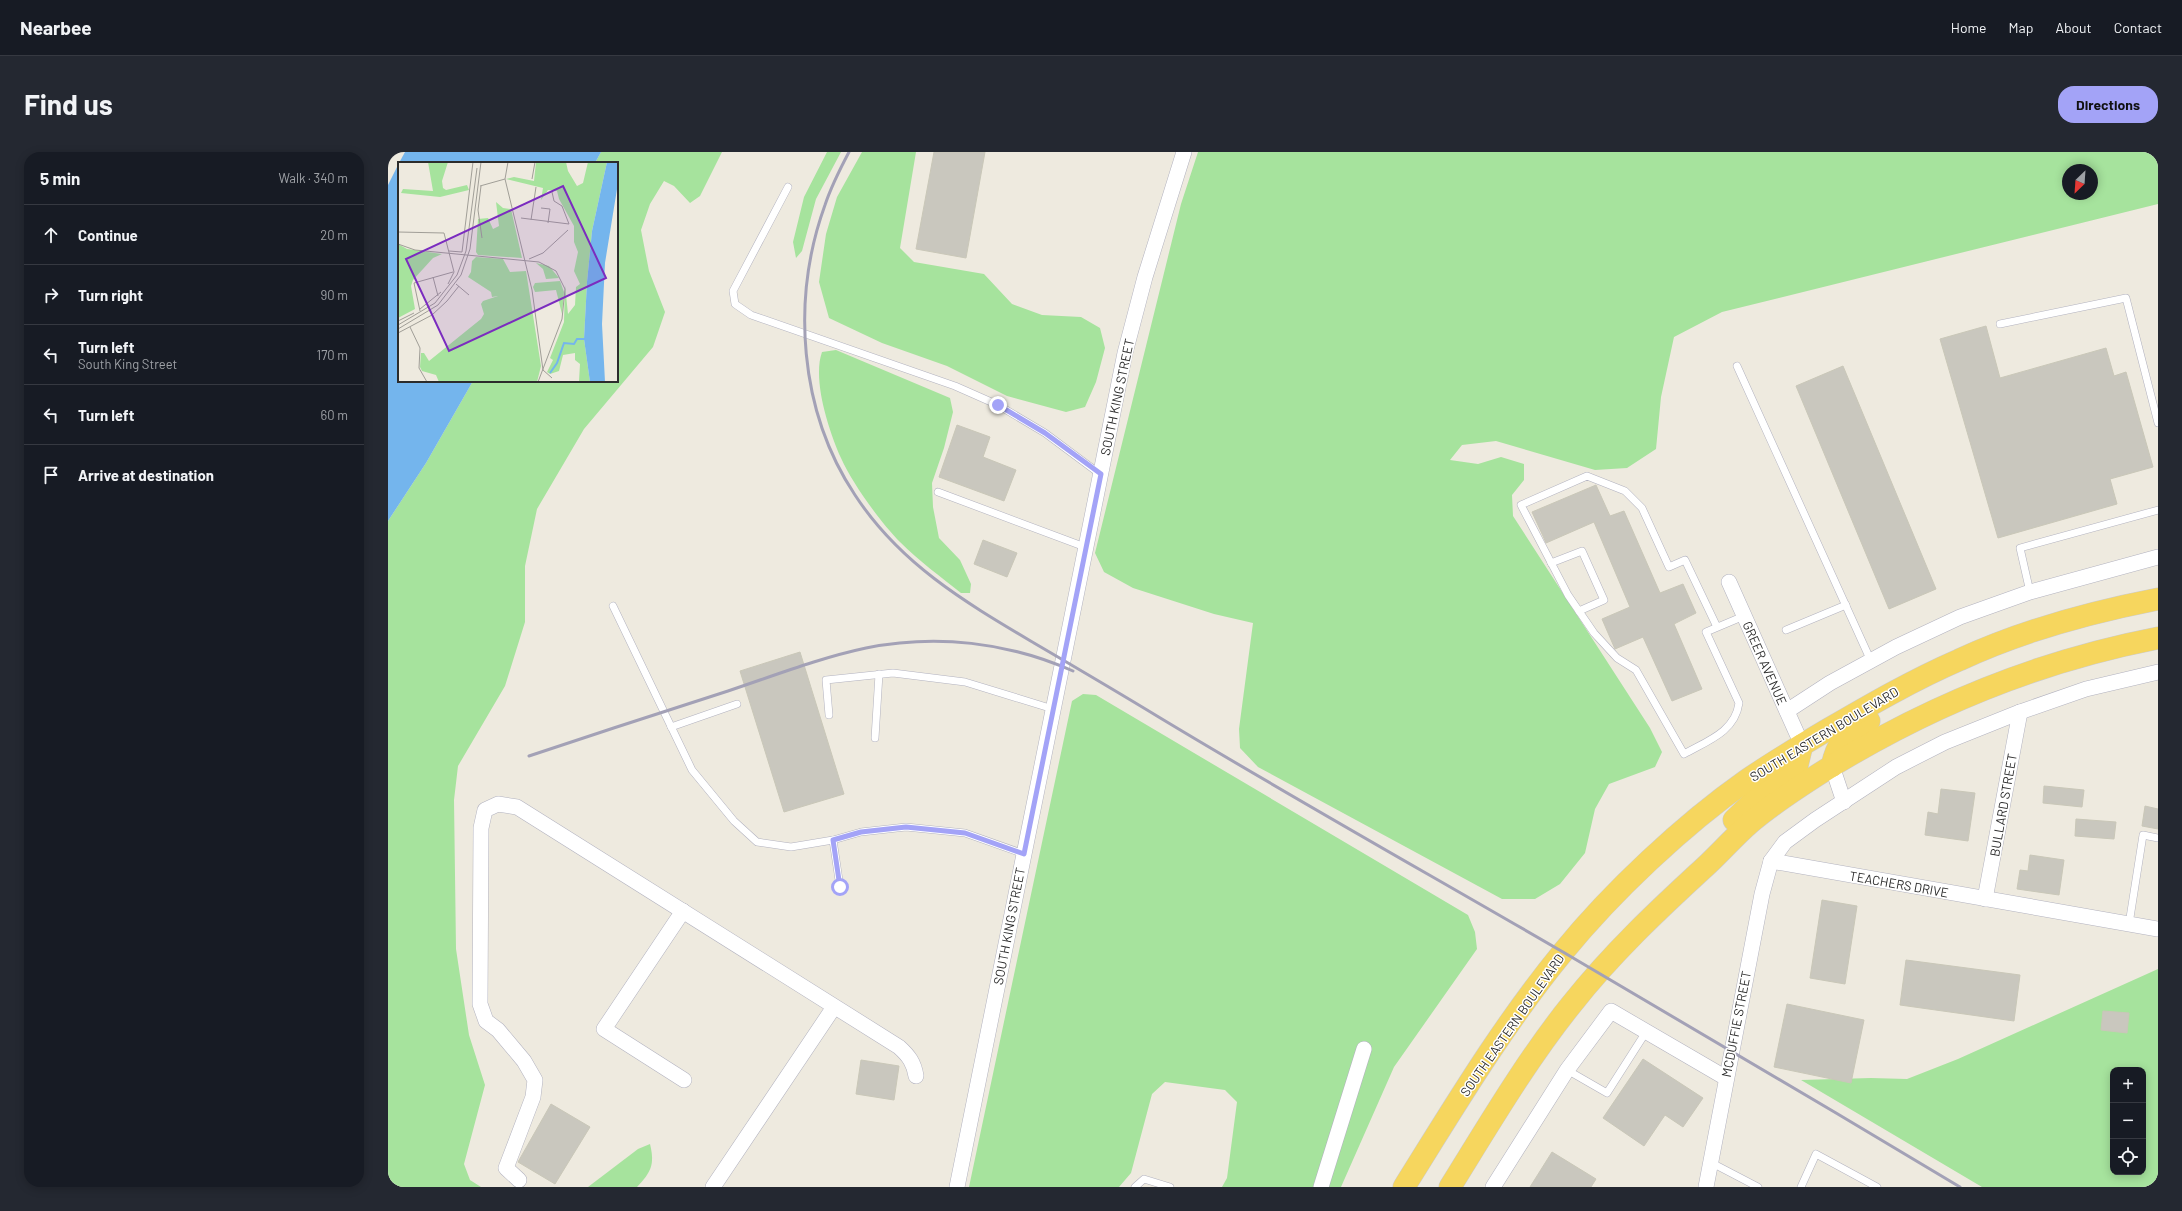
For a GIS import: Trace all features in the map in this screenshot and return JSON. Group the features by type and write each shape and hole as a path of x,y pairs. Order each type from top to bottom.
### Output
{"highway":[{"name":"SOUTH EASTERN BOULEVARD","path":"1404,1187 1522,1006 1563,952 1601,909 1655,857 1722,799 1747,780 1802,745 1906,685 1960,659 2004,641 2053,625 2158,599"},
{"path":"1450,1187 1523,1073 1570,1006 1623,944 1667,900 1708,864 1751,822 1832,766 1912,721 2016,677 2092,654 2158,638"},
{"path":"1832,766 1836,750 1843,739 1960,659"},
{"path":"1667,900 1737,816 1758,797 1790,776 1797,766 1802,745"}],"street":[{"name":"SOUTH KING STREET","path":"957,1187 1125,353 1153,251 1184,152"},
{"path":"1787,711 1830,683 1960,617 2030,592 2158,557"},
{"name":"GREER AVENUE","path":"1729,582 1802,745"},
{"path":"1771,862 1785,842 1896,767 1945,742 2020,712 2086,689 2158,672"},
{"name":"BULLARD STREET","path":"1985,899 2020,712"},
{"path":"1832,766 1844,802"},
{"path":"519,1180 506,1168 534,1097 534,1080 524,1061 498,1030 486,1021 480,1004 481,828 485,810 498,804 517,807 899,1047 910,1058 914,1066 916,1076"},
{"name":"TEACHERS DRIVE","path":"1771,862 2158,929"},
{"name":"MCDUFFIE STREET","path":"1706,1187 1760,901 1771,862"},
{"path":"683,911 604,1029 684,1080"},
{"path":"713,1187 834,1007"},
{"path":"1493,1187 1567,1070 1611,1012 1726,1078"},
{"path":"1321,1187 1364,1049"}],"lane":[{"path":"788,188 733,291 735,304 751,315 955,386 998,405 1045,433 1101,474"},
{"path":"2000,324 2126,298 2158,423"},
{"path":"1737,366 1872,661"},
{"path":"1717,627 1685,560 1669,567 1642,508 1625,491 1587,476 1521,505 1568,596 1617,658 1636,670 1684,754 1728,728 1737,714 1739,703 1706,632 1744,616"},
{"path":"938,492 1085,547"},
{"path":"2030,592 2020,548 2158,510"},
{"path":"1551,563 1582,551 1604,600 1579,611"},
{"path":"1786,630 1846,605"},
{"path":"612,606 692,770 734,821 757,842 791,848 833,840 861,832 906,827 965,833 1024,854"},
{"path":"829,715 826,680 893,673 965,682 1053,709"},
{"path":"875,738 880,674"},
{"path":"671,726 737,704"},
{"path":"2128,924 2143,835 2158,838"},
{"path":"833,840 840,887"},
{"path":"1567,1070 1607,1093 1646,1032"},
{"path":"1801,1187 1816,1154 1877,1187"},
{"path":"1710,1162 1758,1187"},
{"path":"1135,1187 1144,1180 1170,1187"}],"green space":[{"path":"601,152 722,152 700,196 690,203 674,186 664,181 650,204 641,230 649,271 665,312 653,347 584,429 537,509 525,566 525,622 505,686 458,766 454,800 456,949 469,1035 485,1085 464,1164 470,1180 481,1187 388,1187 388,521 426,463 472,382 618,382 618,162 596,162"},
{"path":"827,152 841,152 816,199 802,251 796,258 793,242 804,197"},
{"path":"862,152 916,152 900,248 914,262 984,274 1012,304 1042,315 1081,317 1100,328 1105,348 1096,382 1085,407 1066,412 1007,396 947,366 882,343 829,318 819,282 826,234 837,197"},
{"path":"1198,152 2158,152 2158,204 1722,312 1674,337 1661,397 1656,449 1627,468 1595,470 1496,441 1462,445 1450,460 1478,464 1501,457 1524,464 1524,480 1512,495 1513,516 1650,728 1662,752 1655,767 1609,784 1595,809 1585,853 1560,884 1535,899 1502,899 1258,767 1240,748 1239,729 1253,623 1214,614 1133,588 1104,572 1095,553 1181,204"},
{"path":"836,350 950,398 953,412 944,448 932,483 933,507 939,538 960,560 971,584 970,593 961,593 907,549 884,524 852,479 836,447 827,420 820,391 819,363 822,352"},
{"path":"1083,694 1096,695 1468,915 1475,932 1477,949 1394,1067 1341,1187 1222,1187 1227,1178 1237,1102 1225,1090 1165,1082 1152,1094 1131,1173 1119,1187 969,1187 1072,701"},
{"path":"2158,969 2158,1187 1982,1187 1801,1080 1871,1078 1907,1079 1958,1059"},
{"path":"650,1144 652,1157 651,1168 646,1177 637,1187 588,1187 638,1149"}],"water":[{"path":"405,152 601,152 596,162 400,162"},
{"path":"398,165 398,382 472,382 426,463 388,521 388,185"}],"building":[{"path":"934,152 985,152 966,258 916,249"},
{"path":"1986,326 2000,378 2106,348 2114,376 2126,372 2153,467 2110,479 2117,504 1998,538 1940,339"},
{"path":"1843,366 1936,589 1889,609 1796,386"},
{"path":"957,425 990,437 983,457 1016,470 1004,501 939,477"},
{"path":"1596,485 1610,516 1624,511 1660,593 1683,584 1696,613 1674,624 1702,689 1672,701 1643,637 1615,649 1602,619 1630,607 1594,522 1546,543 1532,512"},
{"path":"983,540 1017,553 1007,577 974,564"},
{"path":"800,652 844,794 784,812 740,671"},
{"path":"2044,786 2084,790 2082,807 2043,803"},
{"path":"1941,789 1975,793 1968,841 1925,835 1928,812 1938,814"},
{"path":"2145,806 2158,809 2158,829 2142,826"},
{"path":"2076,819 2116,822 2114,839 2075,836"},
{"path":"2030,855 2064,860 2059,895 2017,889 2020,870 2028,871"},
{"path":"1822,900 1857,906 1845,984 1810,978"},
{"path":"1906,960 2020,975 2014,1021 1900,1005"},
{"path":"1787,1004 1864,1020 1851,1083 1774,1067"},
{"path":"2103,1011 2129,1013 2127,1033 2101,1030"},
{"path":"1643,1059 1703,1098 1683,1127 1665,1115 1644,1146 1603,1118"},
{"path":"861,1060 899,1066 894,1100 856,1094"},
{"path":"551,1104 590,1127 555,1184 518,1162"},
{"path":"1552,1152 1596,1179 1591,1187 1530,1187"}],"railway":[{"path":"849,152 830,192 814,241 807,278 805,316 806,354 812,391 822,427 836,462 855,495 873,519 892,541 913,561 936,580 1008,628 1258,776 1662,1010 1960,1187"},
{"path":"529,756 814,662 866,648 919,642 945,641 971,643 1023,653 1073,671"}],"route":[{"path":"840,887 833,840 861,832 906,827 965,833 1024,854 1101,474 1045,433 998,405"}]}
